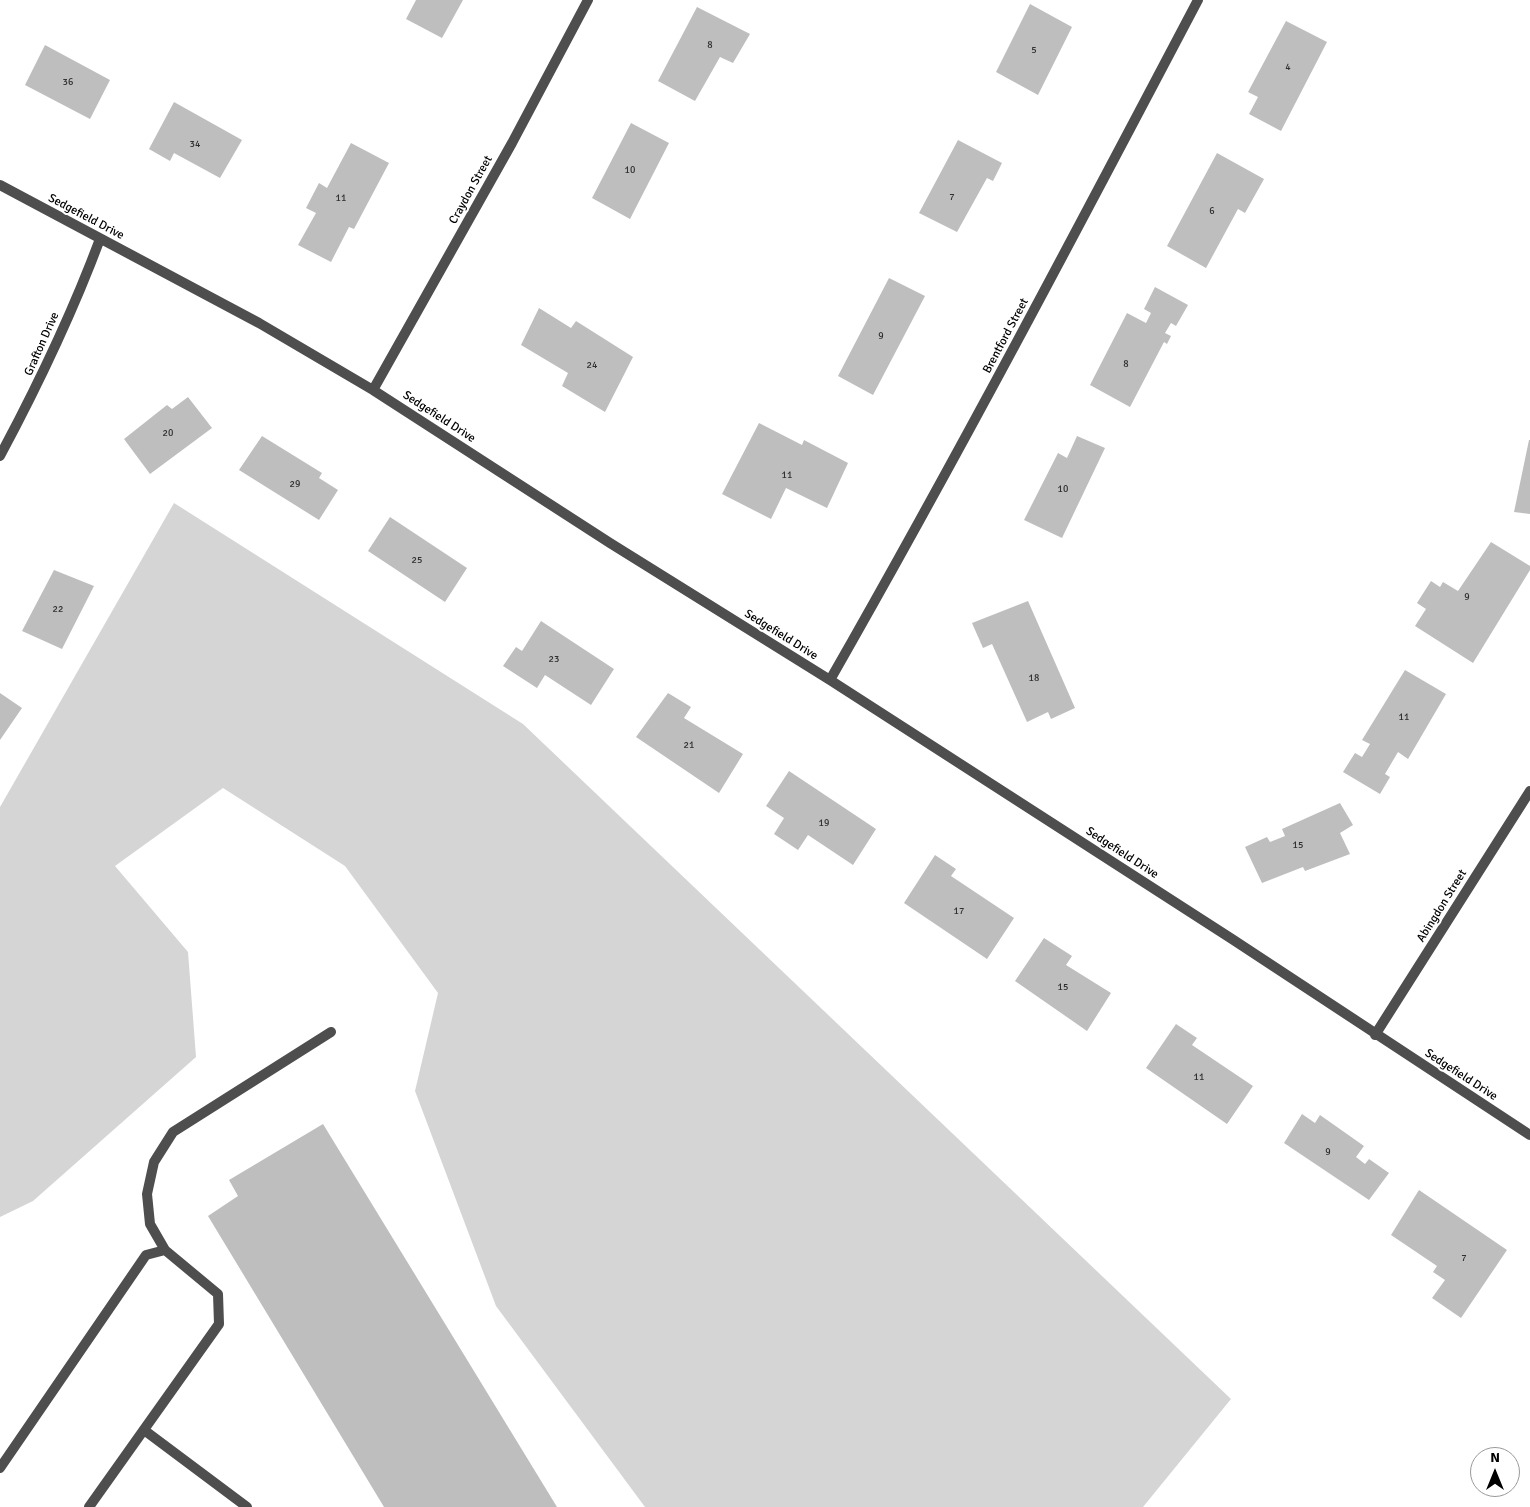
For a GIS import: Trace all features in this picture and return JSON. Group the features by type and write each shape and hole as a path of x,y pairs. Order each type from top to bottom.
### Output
{"street":[{"name":"Craydon Street","path":"373,390 512,143 588,0"},
{"name":"Brentford Street","path":"830,680 908,543 1198,0"},
{"name":"Sedgefield Drive","path":"0,185 259,323 373,390 610,543 830,680 1232,939 1530,1135"},
{"name":"Grafton Drive","path":"0,456 33,394 82,287 100,239"},
{"name":"Abingdon Street","path":"1376,1034 1530,791"},
{"path":"89,1507 220,1324 218,1294 165,1250 150,1224 147,1194 154,1162 173,1132 331,1032"},
{"path":"0,1468 146,1256 165,1250"},
{"path":"144,1430 247,1507"}],"shaded area":[{"path":"174,503 523,724 1231,1399 1143,1507 645,1507 496,1306 415,1091 438,993 345,866 223,788 115,866 188,952 196,1057 33,1201 0,1217 0,807"}],"building":[{"path":"416,0 463,0 442,38 406,19"},
{"path":"1030,4 1072,27 1038,95 996,72"},
{"path":"697,7 750,34 733,63 720,57 695,101 658,81"},
{"path":"1286,21 1327,42 1281,131 1249,114 1258,97 1248,92"},
{"path":"45,45 110,80 90,119 25,85"},
{"path":"174,102 242,140 220,178 174,153 170,161 149,149"},
{"path":"631,123 669,143 630,219 592,198"},
{"path":"958,140 1002,163 993,181 987,178 957,232 919,213"},
{"path":"351,143 389,163 354,229 349,227 331,262 298,245 316,213 306,208 319,183 327,188"},
{"path":"1217,153 1264,179 1245,213 1238,209 1206,268 1167,246"},
{"path":"889,278 925,296 873,395 838,376"},
{"path":"1155,287 1188,305 1176,326 1171,323 1165,333 1171,336 1167,344 1164,342 1130,407 1090,385 1127,313 1146,323 1151,313 1144,309"},
{"path":"539,308 571,328 576,321 633,357 605,412 562,386 568,373 521,345"},
{"path":"188,397 212,428 150,474 124,439 167,405 172,409"},
{"path":"759,423 802,445 804,440 848,463 827,508 786,488 771,519 722,494"},
{"path":"262,436 322,473 319,478 338,490 319,520 239,470"},
{"path":"1077,436 1105,448 1062,538 1024,520 1058,453 1067,458"},
{"path":"1530,440 1530,514 1514,512"},
{"path":"390,517 467,568 445,602 368,551"},
{"path":"1491,542 1530,566 1530,570 1473,663 1415,626 1426,609 1417,603 1431,581 1440,587 1443,582 1458,591"},
{"path":"54,570 94,586 62,649 22,631"},
{"path":"1028,601 1075,708 1051,719 1048,712 1027,722 992,644 983,648 972,623"},
{"path":"541,621 614,669 591,705 545,675 537,688 503,666 516,647 522,651"},
{"path":"1405,670 1446,694 1408,759 1398,752 1385,774 1390,777 1380,794 1343,772 1355,753 1362,757 1370,744 1362,740"},
{"path":"0,693 22,708 0,740"},
{"path":"668,693 691,707 684,718 743,754 719,793 636,737"},
{"path":"789,771 876,829 853,865 808,835 798,850 774,834 784,818 766,806"},
{"path":"1340,803 1353,825 1340,833 1350,854 1305,871 1303,867 1262,883 1245,847 1267,837 1270,842 1285,836 1282,829"},
{"path":"935,855 956,869 951,876 1014,918 987,959 904,903"},
{"path":"1044,938 1072,956 1066,965 1111,993 1087,1031 1015,981"},
{"path":"1176,1024 1197,1038 1192,1045 1253,1086 1227,1124 1146,1068"},
{"path":"1302,1114 1315,1123 1320,1115 1364,1146 1356,1157 1365,1164 1369,1159 1389,1173 1369,1200 1284,1143"},
{"path":"323,1124 557,1507 384,1507 208,1216 238,1196 229,1180"},
{"path":"1419,1190 1507,1250 1461,1318 1432,1298 1445,1280 1433,1272 1437,1266 1391,1235"}]}
